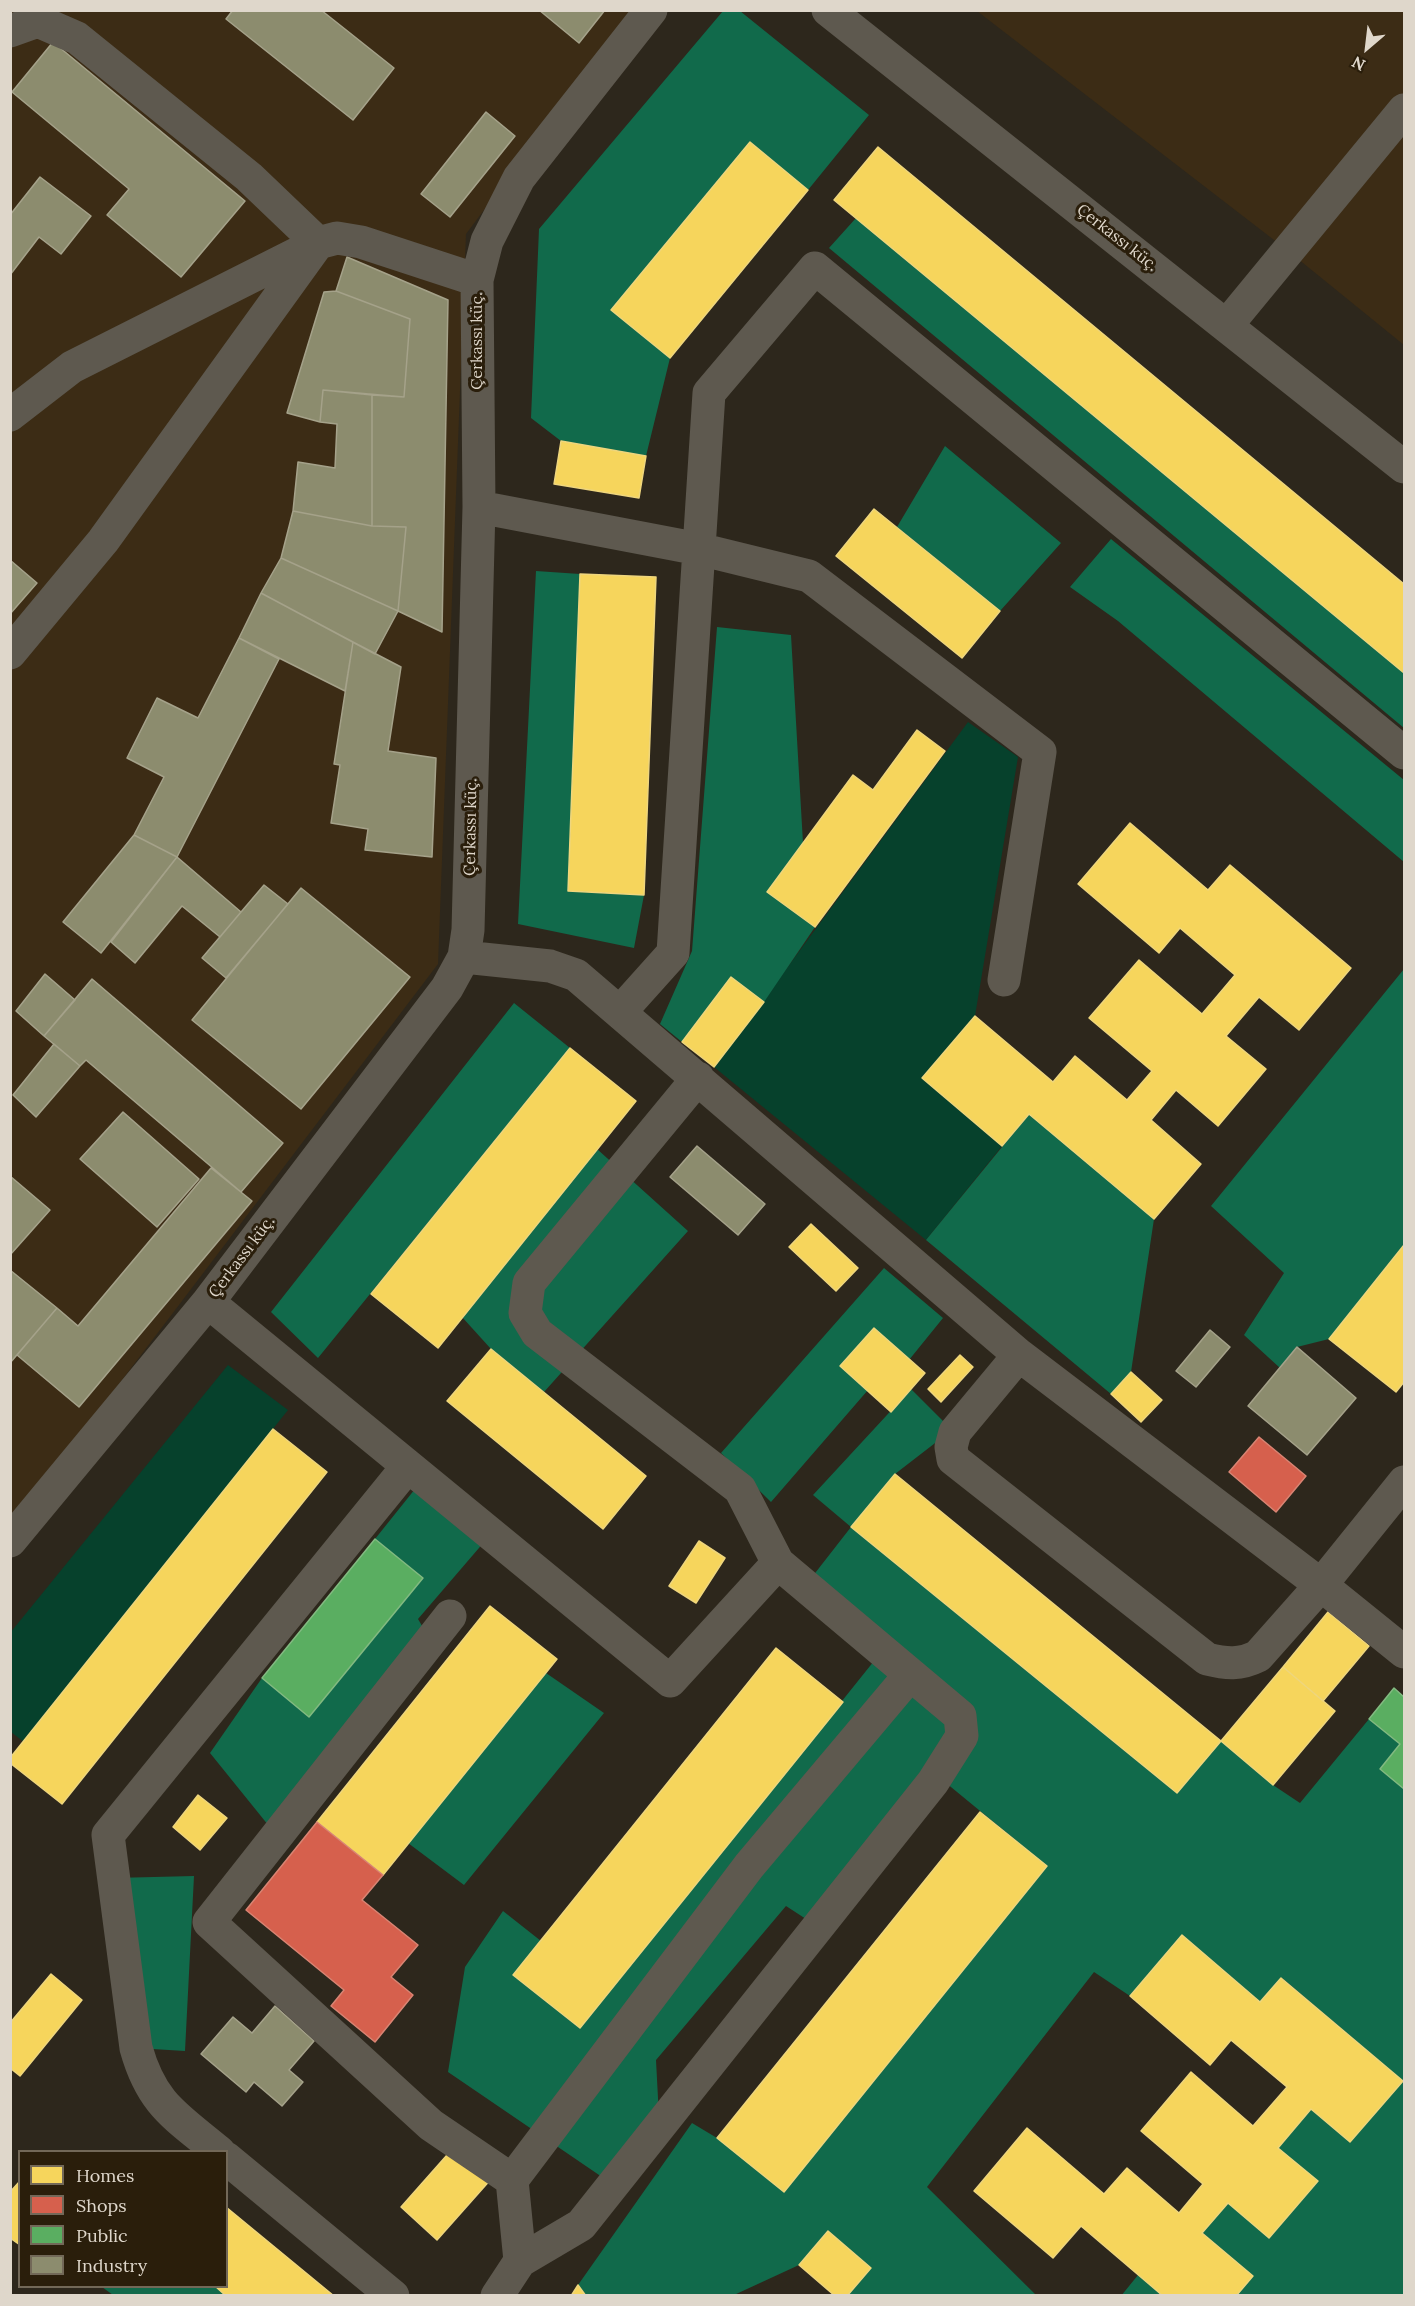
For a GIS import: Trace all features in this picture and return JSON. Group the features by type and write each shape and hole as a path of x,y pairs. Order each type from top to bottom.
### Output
{"street":[{"name":"Çerkassı küç.","path":"10,1541 208,1302 447,988 464,957 468,930 479,507 477,280 487,241 519,178 651,10"},
{"name":"Çerkassı küç.","path":"833,12 1404,467"},
{"path":"10,31 38,21 77,38 249,177 318,243"},
{"path":"1227,325 1404,110"},
{"path":"10,415 72,367 318,243 337,238 361,242 477,280"},
{"path":"10,653 104,541 318,243"},
{"path":"621,1011 673,953 709,393 815,268 1404,753"},
{"path":"479,507 699,549 809,576 1040,752 1004,980"},
{"path":"464,957 550,966 576,975 621,1011 1019,1354 1321,1585 1404,1652"},
{"path":"497,2295 520,2261 581,2225 933,1782 963,1736 960,1716 909,1676 778,1563 740,1489 537,1333 525,1313 529,1283 698,1078"},
{"path":"208,1302 670,1680 778,1563"},
{"path":"1019,1354 955,1432 951,1447 953,1459 1207,1659 1227,1664 1245,1663 1258,1656 1321,1585 1404,1482"},
{"path":"218,2150 161,2104 143,2074 136,2048 108,1835 408,1466"},
{"path":"450,1616 209,1922 431,2125 512,2180"},
{"path":"520,2261 512,2180 749,1866 909,1676"},
{"path":"228,2160 393,2295"}],"shaded area":[{"path":"11,11 633,11 466,234 438,964 11,1526"},
{"path":"977,11 1404,11 1404,345 1287,250"}],"green space":[{"path":"723,11 740,11 869,115 808,190 750,142 612,310 670,358 646,456 561,441 531,418 539,229"},
{"path":"856,218 1404,673 1404,728 829,248"},
{"path":"945,446 1061,543 1000,611 897,527"},
{"path":"1111,539 1404,780 1404,862 1118,621 1070,587"},
{"path":"536,571 580,574 568,891 644,895 634,948 518,924"},
{"path":"717,627 791,635 803,843 767,892 815,927 764,1002 731,977 682,1042 660,1024 692,951"},
{"path":"968,722 1018,757 975,1016 922,1078 1002,1146 926,1240 714,1067"},
{"path":"1404,969 1404,1245 1329,1339 1297,1347 1280,1368 1244,1335 1284,1273 1211,1206"},
{"path":"514,1003 570,1048 318,1358 271,1312"},
{"path":"1029,1114 1154,1219 1131,1372 1111,1394 926,1240"},
{"path":"597,1149 688,1231 544,1392 491,1349 462,1317"},
{"path":"884,1268 943,1318 909,1360 874,1328 840,1366 868,1390 771,1502 721,1453"},
{"path":"228,1365 288,1410 24,1742 11,1732 10,1633"},
{"path":"911,1389 952,1430 895,1474 851,1527 813,1495"},
{"path":"423,1479 491,1534 418,1619 431,1641 277,1836 210,1753 262,1678 310,1716 422,1579 375,1539"},
{"path":"851,1527 1177,1793 1221,1741 1273,1785 1300,1803 1369,1719 1400,1744 1380,1769 1404,1789 1404,2295 1236,2295 1253,2276 1202,2233 1228,2203 1270,2237 1317,2181 1278,2148 1311,2109 1350,2142 1403,2081 1282,1978 1260,2002 1182,1935 1130,1996 1094,1972 927,2187 1036,2295 847,2295 871,2268 828,2231 799,2265 734,2295 586,2295 578,2285 692,2123 717,2138 784,2192 1047,1866 940,1778 826,1932 786,1906 656,2060 659,2117 602,2177 448,2072 465,1967 503,1911 541,1941 513,1975 580,2028 882,1651 805,1586"},
{"path":"546,1673 604,1713 464,1885 408,1843"},
{"path":"194,1876 185,2051 136,2048 113,1878"},
{"path":"1138,2275 1162,2295 1121,2296"},
{"path":"103,2288 216,2288 226,2295 113,2295"}],"building: Homes":[{"path":"750,142 808,190 670,358 611,310"},
{"path":"878,147 1404,584 1404,673 834,200"},
{"path":"561,441 646,456 639,498 554,484"},
{"path":"874,509 1000,611 962,658 836,556"},
{"path":"580,574 656,577 644,895 568,891"},
{"path":"917,730 945,751 815,927 767,892 853,775 873,790"},
{"path":"1130,823 1208,890 1230,865 1351,968 1299,1030 1259,997 1226,1036 1266,1069 1218,1126 1176,1090 1151,1120 1201,1164 1154,1219 1029,1114 1002,1146 922,1078 975,1016 1053,1082 1075,1056 1127,1100 1152,1071 1089,1018 1139,960 1202,1014 1235,975 1180,928 1159,953 1078,884"},
{"path":"731,977 764,1002 714,1067 682,1042"},
{"path":"570,1048 636,1101 438,1348 371,1294"},
{"path":"811,1224 858,1268 836,1291 789,1247"},
{"path":"1404,1245 1404,1382 1396,1392 1329,1339"},
{"path":"874,1328 925,1373 891,1412 840,1366"},
{"path":"491,1349 646,1476 603,1529 447,1401"},
{"path":"960,1355 973,1367 941,1402 928,1389"},
{"path":"1131,1372 1162,1400 1141,1422 1111,1394"},
{"path":"273,1429 327,1472 62,1804 10,1763 10,1758"},
{"path":"895,1474 1221,1741 1177,1793 851,1527"},
{"path":"699,1541 725,1558 696,1603 669,1586"},
{"path":"490,1606 557,1659 383,1875 317,1822"},
{"path":"1328,1612 1369,1646 1323,1701 1283,1667"},
{"path":"776,1648 843,1702 580,2028 513,1975"},
{"path":"1283,1667 1335,1711 1273,1785 1221,1741"},
{"path":"198,1795 227,1818 200,1850 173,1827"},
{"path":"980,1812 1047,1866 784,2192 717,2138"},
{"path":"1182,1935 1260,2002 1281,1978 1403,2081 1350,2142 1311,2109 1278,2148 1318,2181 1269,2238 1228,2203 1202,2233 1253,2276 1236,2296 1163,2296 1081,2226 1053,2258 974,2191 1027,2128 1104,2194 1127,2168 1179,2213 1203,2184 1141,2131 1191,2072 1253,2126 1287,2087 1231,2040 1210,2065 1130,1996"},
{"path":"51,1974 82,2000 20,2076 10,2068 10,2023"},
{"path":"455,2146 492,2178 437,2240 401,2207"},
{"path":"18,2183 18,2244 10,2238 10,2192"},
{"path":"228,2209 334,2296 226,2296 217,2288 228,2288"},
{"path":"828,2231 871,2268 847,2296 835,2296 799,2265"},
{"path":"578,2285 586,2296 571,2296"}],"building: Shops":[{"path":"1259,1437 1306,1476 1276,1512 1229,1472"},
{"path":"317,1822 383,1875 362,1900 418,1945 391,1977 413,1995 375,2042 331,2006 344,1990 246,1910"}],"building: Public":[{"path":"375,1539 423,1578 309,1717 262,1678"},
{"path":"1394,1688 1404,1697 1404,1789 1380,1769 1400,1744 1369,1719"}],"building: Industry":[{"path":"233,10 321,10 394,68 353,120 226,19"},
{"path":"539,10 605,10 579,43"},
{"path":"53,42 245,201 181,277 107,215 129,189 12,92"},
{"path":"486,112 515,136 450,217 421,194"},
{"path":"40,177 91,216 61,254 39,237 10,275 10,215"},
{"path":"347,257 448,300 442,632 398,611 406,527 372,526 372,395 404,397 410,319 336,291"},
{"path":"336,291 410,319 404,397 323,390 320,422 287,413 324,292"},
{"path":"323,390 372,395 372,526 293,511 298,462 335,468 337,424 320,422"},
{"path":"293,511 372,526 406,527 398,611 281,558"},
{"path":"281,558 398,611 375,654 261,593"},
{"path":"10,560 37,583 10,614"},
{"path":"261,593 353,642 345,691 239,638"},
{"path":"239,638 279,659 177,857 134,835 164,777 127,758 157,698 198,718"},
{"path":"353,642 401,667 388,751 436,758 432,857 365,850 368,829 331,823 340,765 334,764"},
{"path":"134,835 177,857 101,953 63,922"},
{"path":"177,857 241,912 220,937 182,906 135,963 111,942"},
{"path":"264,885 288,904 226,978 202,958"},
{"path":"301,888 410,977 301,1109 192,1020"},
{"path":"45,974 75,1000 44,1036 16,1011"},
{"path":"92,979 283,1143 241,1192 86,1060 80,1066 44,1036"},
{"path":"54,1044 80,1066 36,1117 13,1095"},
{"path":"123,1112 199,1179 157,1227 80,1159"},
{"path":"697,1146 765,1204 738,1235 670,1177"},
{"path":"211,1168 252,1201 79,1407 17,1355 57,1308 78,1326"},
{"path":"10,1176 50,1210 10,1255"},
{"path":"10,1270 57,1308 10,1363"},
{"path":"1210,1330 1230,1347 1196,1387 1176,1371"},
{"path":"1297,1347 1356,1398 1307,1455 1248,1406"},
{"path":"275,2006 314,2041 289,2070 303,2082 282,2106 254,2082 246,2092 201,2054 233,2017 252,2033"}]}
